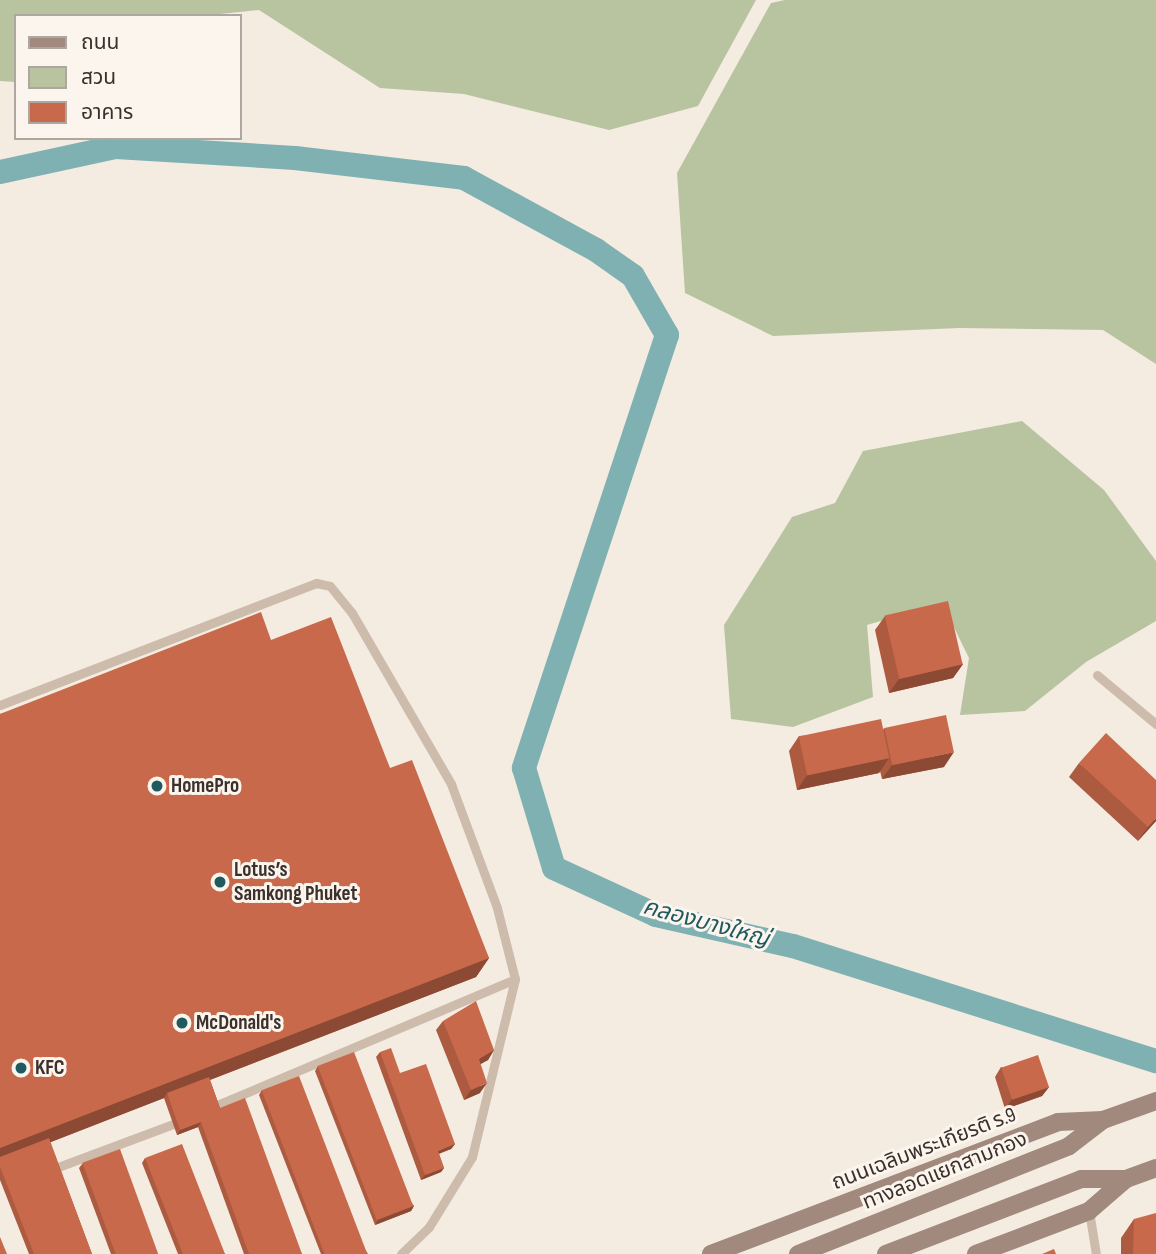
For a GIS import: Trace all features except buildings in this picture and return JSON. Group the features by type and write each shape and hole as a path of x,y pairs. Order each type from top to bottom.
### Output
{"main road":[{"name":"ถนนเฉลิมพระเกียรติ ร.9","path":"711,1254 1058,1122 1103,1120 1156,1101"},
{"name":"ทางลอดแยกสามกอง","path":"798,1254 1069,1146 1103,1120"},
{"path":"886,1254 1082,1179 1126,1179 1156,1168"},
{"path":"976,1254 1089,1211 1126,1179"}],"lane":[{"path":"0,705 316,583 330,586 352,613 451,784 497,908 515,979 472,1157 429,1227 401,1254"},
{"path":"1097,675 1156,724"},
{"path":"41,1174 183,1120 515,979"},
{"path":"1089,1211 1096,1254"}],"green space":[{"path":"0,0 756,0 698,106 609,130 464,94 380,88 259,10 220,14 14,14 14,82 0,81"},
{"path":"785,0 1156,0 1156,364 1103,330 959,328 773,336 685,293 677,173 771,3"},
{"path":"1022,421 1104,490 1156,561 1156,621 1086,662 1025,711 960,715 969,658 942,603 867,625 873,697 793,727 731,719 724,625 792,517 835,503 863,451"}],"waterway":[{"name":"คลองบางใหญ่","path":"0,172 116,147 295,158 464,178 596,250 633,276 667,335 524,768 554,868 656,915 793,946 1156,1061"}],"place":[{"name":"HomePro","path":"157,786"},
{"name":"Lotus’s Samkong Phuket","path":"220,882"},
{"name":"McDonald's","path":"182,1023"},
{"name":"KFC","path":"21,1068"}]}
